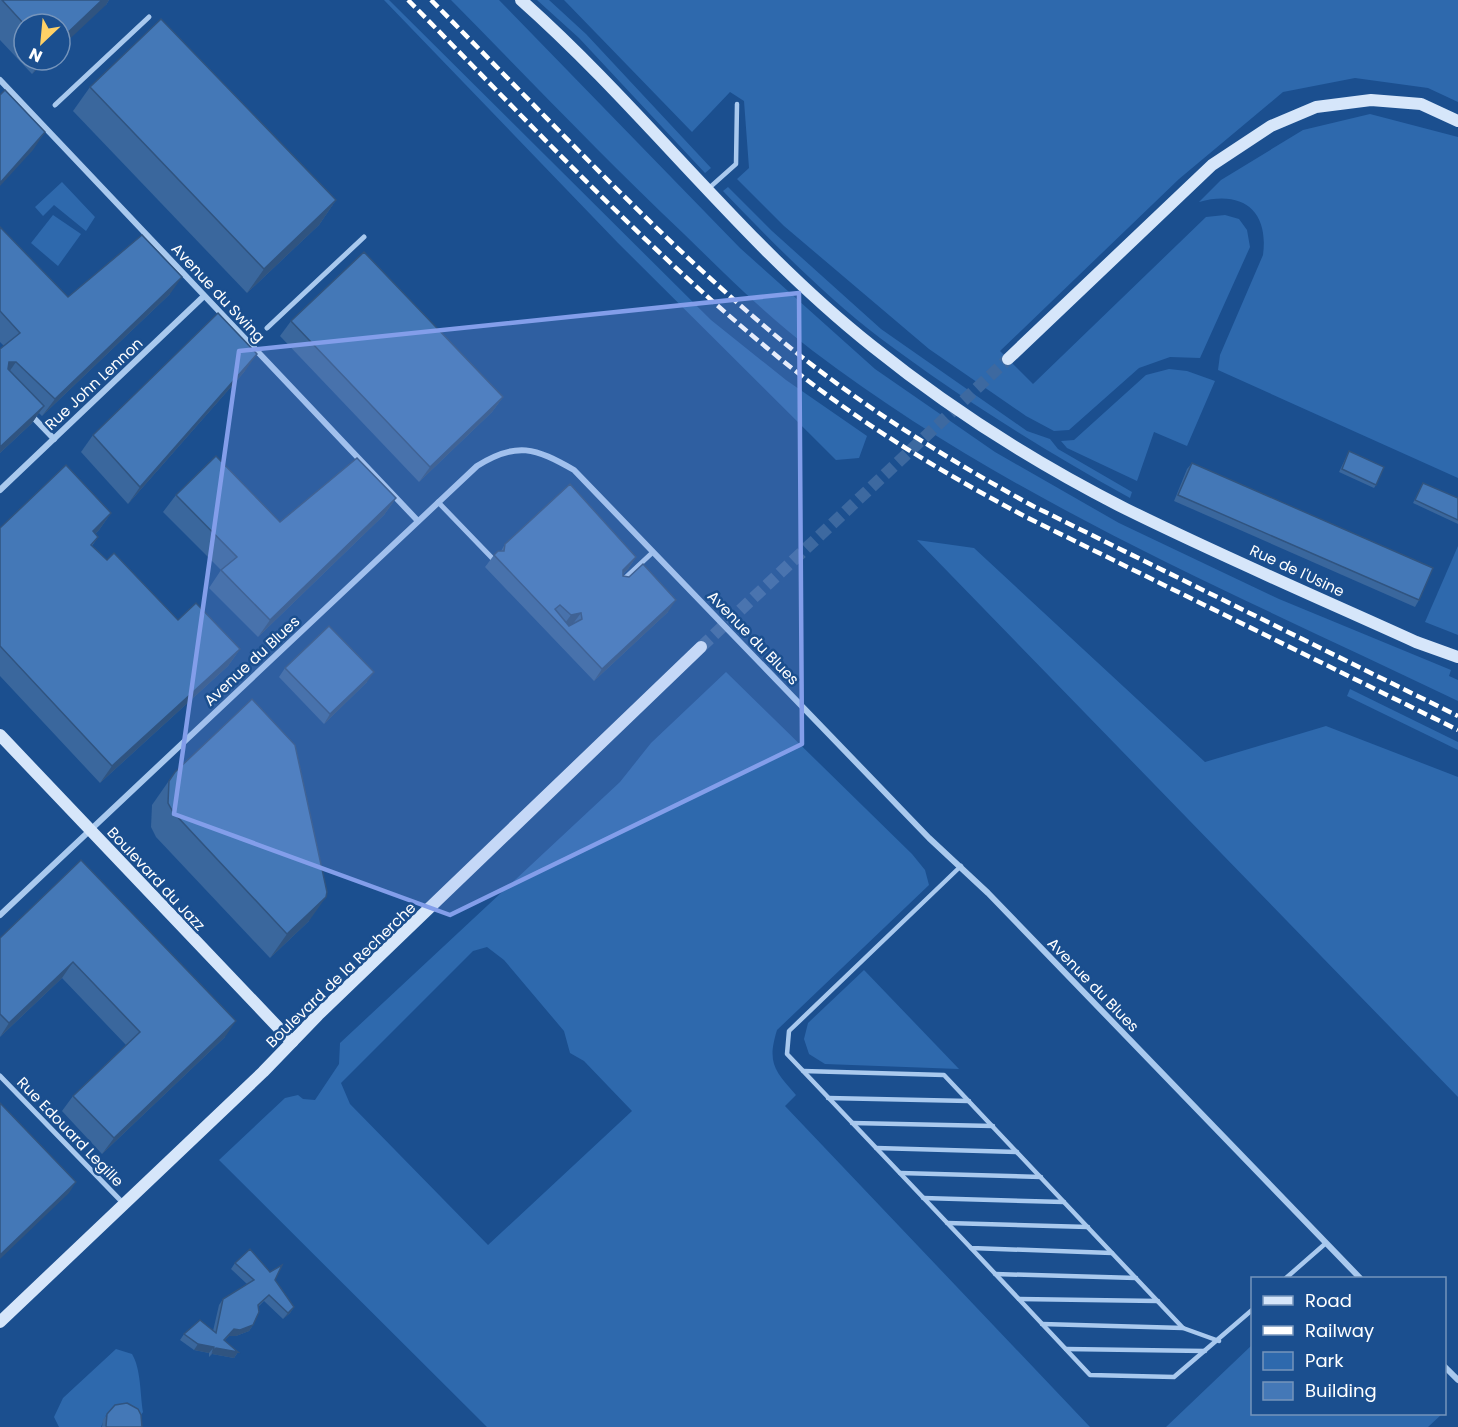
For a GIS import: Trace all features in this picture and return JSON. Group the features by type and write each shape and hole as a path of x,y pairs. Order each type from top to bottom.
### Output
{"main road":[{"name":"Rue de l'Usine","path":"521,0 590,66 706,191 769,254 871,345 968,416 1125,508 1416,642 1458,657"},
{"path":"1008,359 1212,165 1270,126 1316,107 1371,100 1421,104 1458,121"},
{"name":"Boulevard de la Recherche","path":"0,1322 701,647"},
{"name":"Boulevard du Jazz","path":"0,735 292,1042"}],"street":[{"path":"55,105 149,16"},
{"name":"Avenue du Swing","path":"0,80 418,521"},
{"name":"Avenue du Swing","path":"267,328 364,237"},
{"name":"Rue John Lennon","path":"0,490 204,296"},
{"path":"25,408 54,439"},
{"name":"Avenue du Blues","path":"0,915 477,466 499,452 524,450 549,456 574,470 928,838 960,866 1359,1277"},
{"path":"438,502 493,559"},
{"path":"618,585 653,552"},
{"name":"Rue Edouard Legille","path":"0,1076 124,1204"},
{"path":"1446,1368 1458,1380"}],"lane":[{"path":"706,191 736,164 737,104"},
{"path":"960,866 789,1031 787,1054 1090,1375 1173,1377 1219,1341 1251,1311"},
{"path":"803,1071 944,1075 1183,1328"},
{"path":"828,1098 969,1101"},
{"path":"852,1123 993,1126"},
{"path":"876,1148 1017,1152"},
{"path":"900,1173 1041,1178"},
{"path":"923,1198 1065,1202"},
{"path":"947,1223 1089,1227"},
{"path":"1287,1277 1326,1244"},
{"path":"971,1248 1112,1253"},
{"path":"995,1274 1136,1278"},
{"path":"1019,1299 1158,1301"},
{"path":"1042,1324 1183,1328 1219,1341"},
{"path":"1066,1349 1205,1351"}],"highlighted area":[{"path":"799,293 802,744 450,915 174,814 239,351"}],"green space":[{"path":"384,0 389,0 711,320 786,380 867,436 859,458 836,460 618,243"},
{"path":"451,0 499,0 740,248 875,369 995,452 1119,523 1279,599 1451,670 1449,676 1458,680 1458,701 1126,542 966,454 888,404 779,324 625,176"},
{"path":"537,0 549,0 586,34 711,168 705,173 579,38"},
{"path":"564,0 1458,0 1458,102 1428,88 1355,78 1283,92 1179,179 1000,351 1033,384 1206,217 1225,215 1239,219 1247,230 1250,247 1200,358 1170,357 1139,368 1069,430 1054,431 1026,416 929,349 784,226 737,179 749,168 744,101 730,92 692,132"},
{"path":"1370,114 1458,137 1458,478 1218,370 1220,355 1263,255 1264,239 1257,215 1249,207 1228,199 1199,202 1221,180 1303,130"},
{"path":"62,182 95,217 86,231 54,205 43,216 35,207"},
{"path":"728,187 772,231 881,329 1027,431 1050,439 1058,449 1132,492 1130,498 1002,422 880,338 839,304 779,248 723,191"},
{"path":"53,215 81,234 58,266 31,243"},
{"path":"1169,369 1187,371 1215,381 1187,446 1154,432 1137,481 1067,448 1061,441 1074,440 1146,375"},
{"path":"917,540 974,548 1205,762 1326,726 1458,777 1458,1097"},
{"path":"1458,546 1458,635 1425,622"},
{"path":"726,672 912,854 925,870 929,885 777,1030 773,1051 774,1066 796,1095 785,1106 1090,1427 487,1427 219,1160 285,1098 298,1095 303,1099 315,1100 339,1064 340,1043 620,782 651,743","holes":["487,947 504,960 564,1031 570,1053 584,1061 632,1111 488,1245 350,1104 341,1083 473,951"]},
{"path":"1350,689 1458,742 1458,750 1347,696"},
{"path":"864,970 959,1069 825,1064 809,1054 804,1039 808,1023"},
{"path":"1251,1346 1251,1415 1441,1415 1428,1427 1166,1427"},
{"path":"116,1349 132,1354 135,1360 143,1412 137,1421 106,1415 101,1427 59,1427 54,1417 63,1398"}],"building":[{"path":"2,0 102,0 72,29 72,12 13,12"},
{"path":"161,19 336,200 264,269 90,87"},
{"path":"5,90 45,132 0,183 0,95"},
{"path":"0,227 68,297 142,235 182,277 55,399 16,362 9,362 8,369 44,406 0,447 0,349 20,333 0,311"},
{"path":"364,252 503,397 430,467 291,321"},
{"path":"218,313 257,354 140,487 93,435"},
{"path":"1349,451 1384,467 1376,485 1342,469"},
{"path":"216,456 280,522 357,458 396,498 270,620 221,570 237,557 176,495"},
{"path":"1192,463 1433,568 1419,600 1178,495"},
{"path":"66,465 111,513 93,531 98,537 91,545 107,560 114,553 178,620 196,603 240,649 112,766 0,646 0,528"},
{"path":"1423,483 1458,498 1458,520 1415,500"},
{"path":"570,484 636,557 623,570 623,576 629,577 643,564 676,600 602,669 494,555 498,551 504,551 505,544","holes":["560,605 571,615 581,613 582,619 569,626 555,609"]},
{"path":"329,626 374,672 330,714 285,668"},
{"path":"252,699 295,745 327,892 326,897 287,934 173,812 168,803 169,781 175,772"},
{"path":"81,860 236,1021 114,1138 73,1096 140,1032 73,962 9,1023 0,1014 0,938"},
{"path":"0,1103 76,1182 0,1255"},
{"path":"250,1249 270,1272 282,1265 275,1280 294,1307 288,1313 269,1295 258,1305 259,1312 253,1325 240,1330 234,1329 224,1340 238,1352 216,1348 213,1351 214,1347 198,1344 184,1334 200,1320 216,1333 223,1299 254,1280 235,1263"},
{"path":"127,1403 138,1409 142,1427 107,1427 107,1414 115,1405"}],"tunnel":[{"path":"701,647 1008,359"}],"railway":[{"path":"408,0 591,186 685,276 783,361 841,405 932,464 1026,517 1458,730"},
{"path":"431,0 607,180 698,267 793,350 880,414 971,471 1033,506 1458,716"}]}
